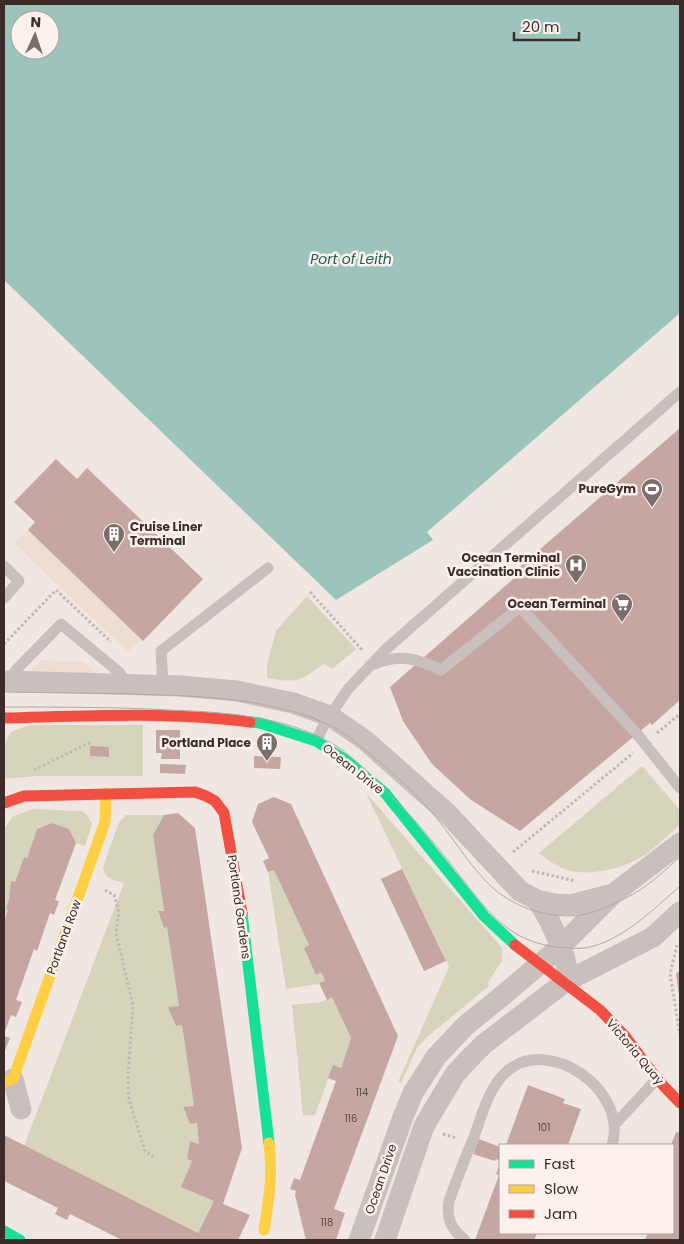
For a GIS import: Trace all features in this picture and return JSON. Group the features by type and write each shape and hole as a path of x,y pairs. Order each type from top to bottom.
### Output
{"street":[{"name":"Ocean Drive","path":"7,681 163,685 218,689 256,694 293,703 330,716 366,741 446,812 520,891 536,900 571,905 613,894"},
{"name":"Ocean Drive","path":"4,718 145,715 216,718 260,723 316,741 347,762 384,793 484,916 509,941 565,982"},
{"name":"Portland Gardens","path":"4,803 24,796 196,792 210,796 220,806 226,819 250,934 260,1064 272,1169 264,1230"},
{"name":"Portland Row","path":"22,1109 9,1080 50,977 105,822 106,793"},
{"name":"Ocean Drive","path":"360,1240 413,1093 440,1051 464,1026 560,947 613,894 680,843"},
{"name":"Ocean Drive","path":"536,900 547,914 560,947 567,970 565,982"},
{"name":"Ocean Drive","path":"384,1240 424,1126 455,1074 484,1044 565,982 653,937 680,912"},
{"name":"Victoria Quay","path":"565,982 600,1010 625,1036 657,1079 680,1103"},
{"path":"4,1231 20,1240"}],"lane":[{"path":"316,741 348,689 397,640 680,392"},
{"path":"4,566 19,581 4,598"},
{"path":"163,685 161,651 268,568"},
{"path":"372,664 394,658 409,658 420,660 441,670 520,607 637,734 680,788"},
{"path":"7,681 61,624 120,673 125,684"},
{"path":"50,977 61,982"},
{"path":"465,1240 452,1228 448,1218 448,1207 493,1088 507,1071 524,1063 536,1061 564,1065 578,1070 589,1078 611,1110 615,1124 612,1144"},
{"path":"260,1064 274,1063"},
{"path":"615,1124 657,1079"}],"path":[{"path":"310,592 372,664"},
{"path":"511,854 680,714"},
{"path":"16,798 33,771 93,741"},
{"path":"85,878 114,895 119,912 116,934 132,1005 128,1076 129,1100 145,1150 155,1158"},
{"path":"677,944 670,974 680,1035"},
{"path":"424,1126 471,1144"}],"green space":[{"path":"307,596 356,649 332,669 324,664 303,678 292,681 267,678 267,665 276,631"},
{"path":"30,725 143,725 143,776 37,776 4,779 4,745 11,732"},
{"path":"642,766 680,810 680,825 652,850 629,863 594,872 572,871 562,868 539,853"},
{"path":"366,793 503,949 502,961 488,982 489,986 426,1038 417,1048 401,1083 398,1082 449,967"},
{"path":"32,809 82,811 87,815 92,824 85,846 76,843 69,829 52,823 37,829 27,858 24,857 15,882 11,882 10,896 6,909 8,910 4,921 4,830 12,817"},
{"path":"126,815 164,815 153,835 164,911 158,912 164,928 167,927 179,1006 169,1008 176,1026 182,1025 194,1106 183,1108 190,1124 197,1123 199,1144 190,1141 187,1159 192,1161 182,1187 214,1201 198,1233 24,1146 124,883 108,877 103,867 119,822"},
{"path":"274,870 309,945 304,948 316,974 321,972 325,981 318,984 286,989 268,872"},
{"path":"332,997 351,1038 341,1068 333,1066 315,1115 303,1116 292,1005 321,1002"}],"shaded area":[{"path":"28,530 141,639 128,652 14,543"},
{"path":"42,660 84,662 102,680 23,678"}],"water":[{"name":"Port of Leith","path":"4,4 680,4 680,313 427,532 433,540 336,600 4,280"}],"building":[{"path":"680,428 680,700 652,725 650,723 520,831 471,800 432,764 403,721 390,687 520,573 516,570"},
{"name":"Cruise Liner Terminal","path":"56,459 77,479 87,468 203,579 143,641 28,530 35,522 14,502"},
{"path":"156,730 180,730 180,759 161,759 162,753 156,753"},
{"path":"90,746 109,747 109,757 90,756"},
{"name":"Portland Place","path":"254,756 281,757 280,769 254,768"},
{"path":"160,764 186,765 185,774 160,773"},
{"path":"274,797 291,804 398,1036 334,1209 345,1213 336,1240 306,1240 295,1195 296,1191 290,1189 294,1178 300,1180 336,1081 328,1078 333,1065 341,1068 351,1038 332,997 327,1000 319,983 325,981 321,972 316,975 304,948 309,945 274,870 268,872 263,861 269,858 252,822 258,804"},
{"path":"178,813 195,828 242,1148 223,1204 250,1215 238,1240 122,1240 70,1214 67,1220 55,1214 58,1208 4,1181 4,1135 198,1233 214,1201 181,1187 192,1161 187,1159 190,1141 199,1144 197,1123 190,1124 183,1107 194,1106 182,1025 176,1026 168,1007 179,1006 167,927 164,928 158,911 164,911 153,835 164,815"},
{"path":"52,823 69,829 76,843 55,900 59,901 54,915 50,913 37,951 34,949 16,1000 22,1002 16,1017 11,1015 4,1034 4,922 8,910 6,909 10,896 11,881 15,882 24,857 27,858 37,829"},
{"path":"402,869 446,961 424,971 381,879"},
{"path":"680,970 680,995 679,995 676,974"},
{"path":"4,1036 10,1038 4,1053"},
{"path":"528,1085 565,1099 563,1103 581,1109 568,1144 506,1144"},
{"path":"676,1132 680,1133 680,1240 645,1240 648,1234 674,1234 674,1144 671,1144"},
{"path":"479,1139 499,1147 499,1160 473,1154"},
{"path":"499,1175 499,1234 537,1234 534,1240 475,1240"}],"tram line":[{"path":"4,692 143,694 224,699 284,709 323,722 354,741 414,794 438,820 478,873 494,889 513,902 546,914 569,916 595,912 641,889 680,857"},
{"path":"4,707 128,708 227,714 265,719 320,737 341,749 359,764 410,816 493,916 515,933 541,944 575,948 598,945 624,932 680,886"}],"traffic: fast":[{"path":"250,722 260,723 316,741 347,761 385,793 484,916 515,945"},
{"path":"242,913 269,1143"},
{"path":"4,1231 20,1240"}],"traffic: slow":[{"path":"4,1082 13,1079 105,822 106,793"},
{"path":"264,1230 269,1197 269,1143"}],"traffic: jam":[{"path":"4,718 158,715 250,722"},
{"path":"4,803 24,796 195,792 206,796 215,801 224,813 242,913"},
{"path":"515,945 600,1010 625,1036 657,1079 680,1103"}],"place":[{"name":"PureGym","path":"652,508"},
{"name":"Cruise Liner Terminal","path":"114,553"},
{"name":"Ocean Terminal Vaccination Clinic","path":"576,584"},
{"name":"Ocean Terminal","path":"622,623"},
{"name":"Portland Place","path":"267,762"}]}
